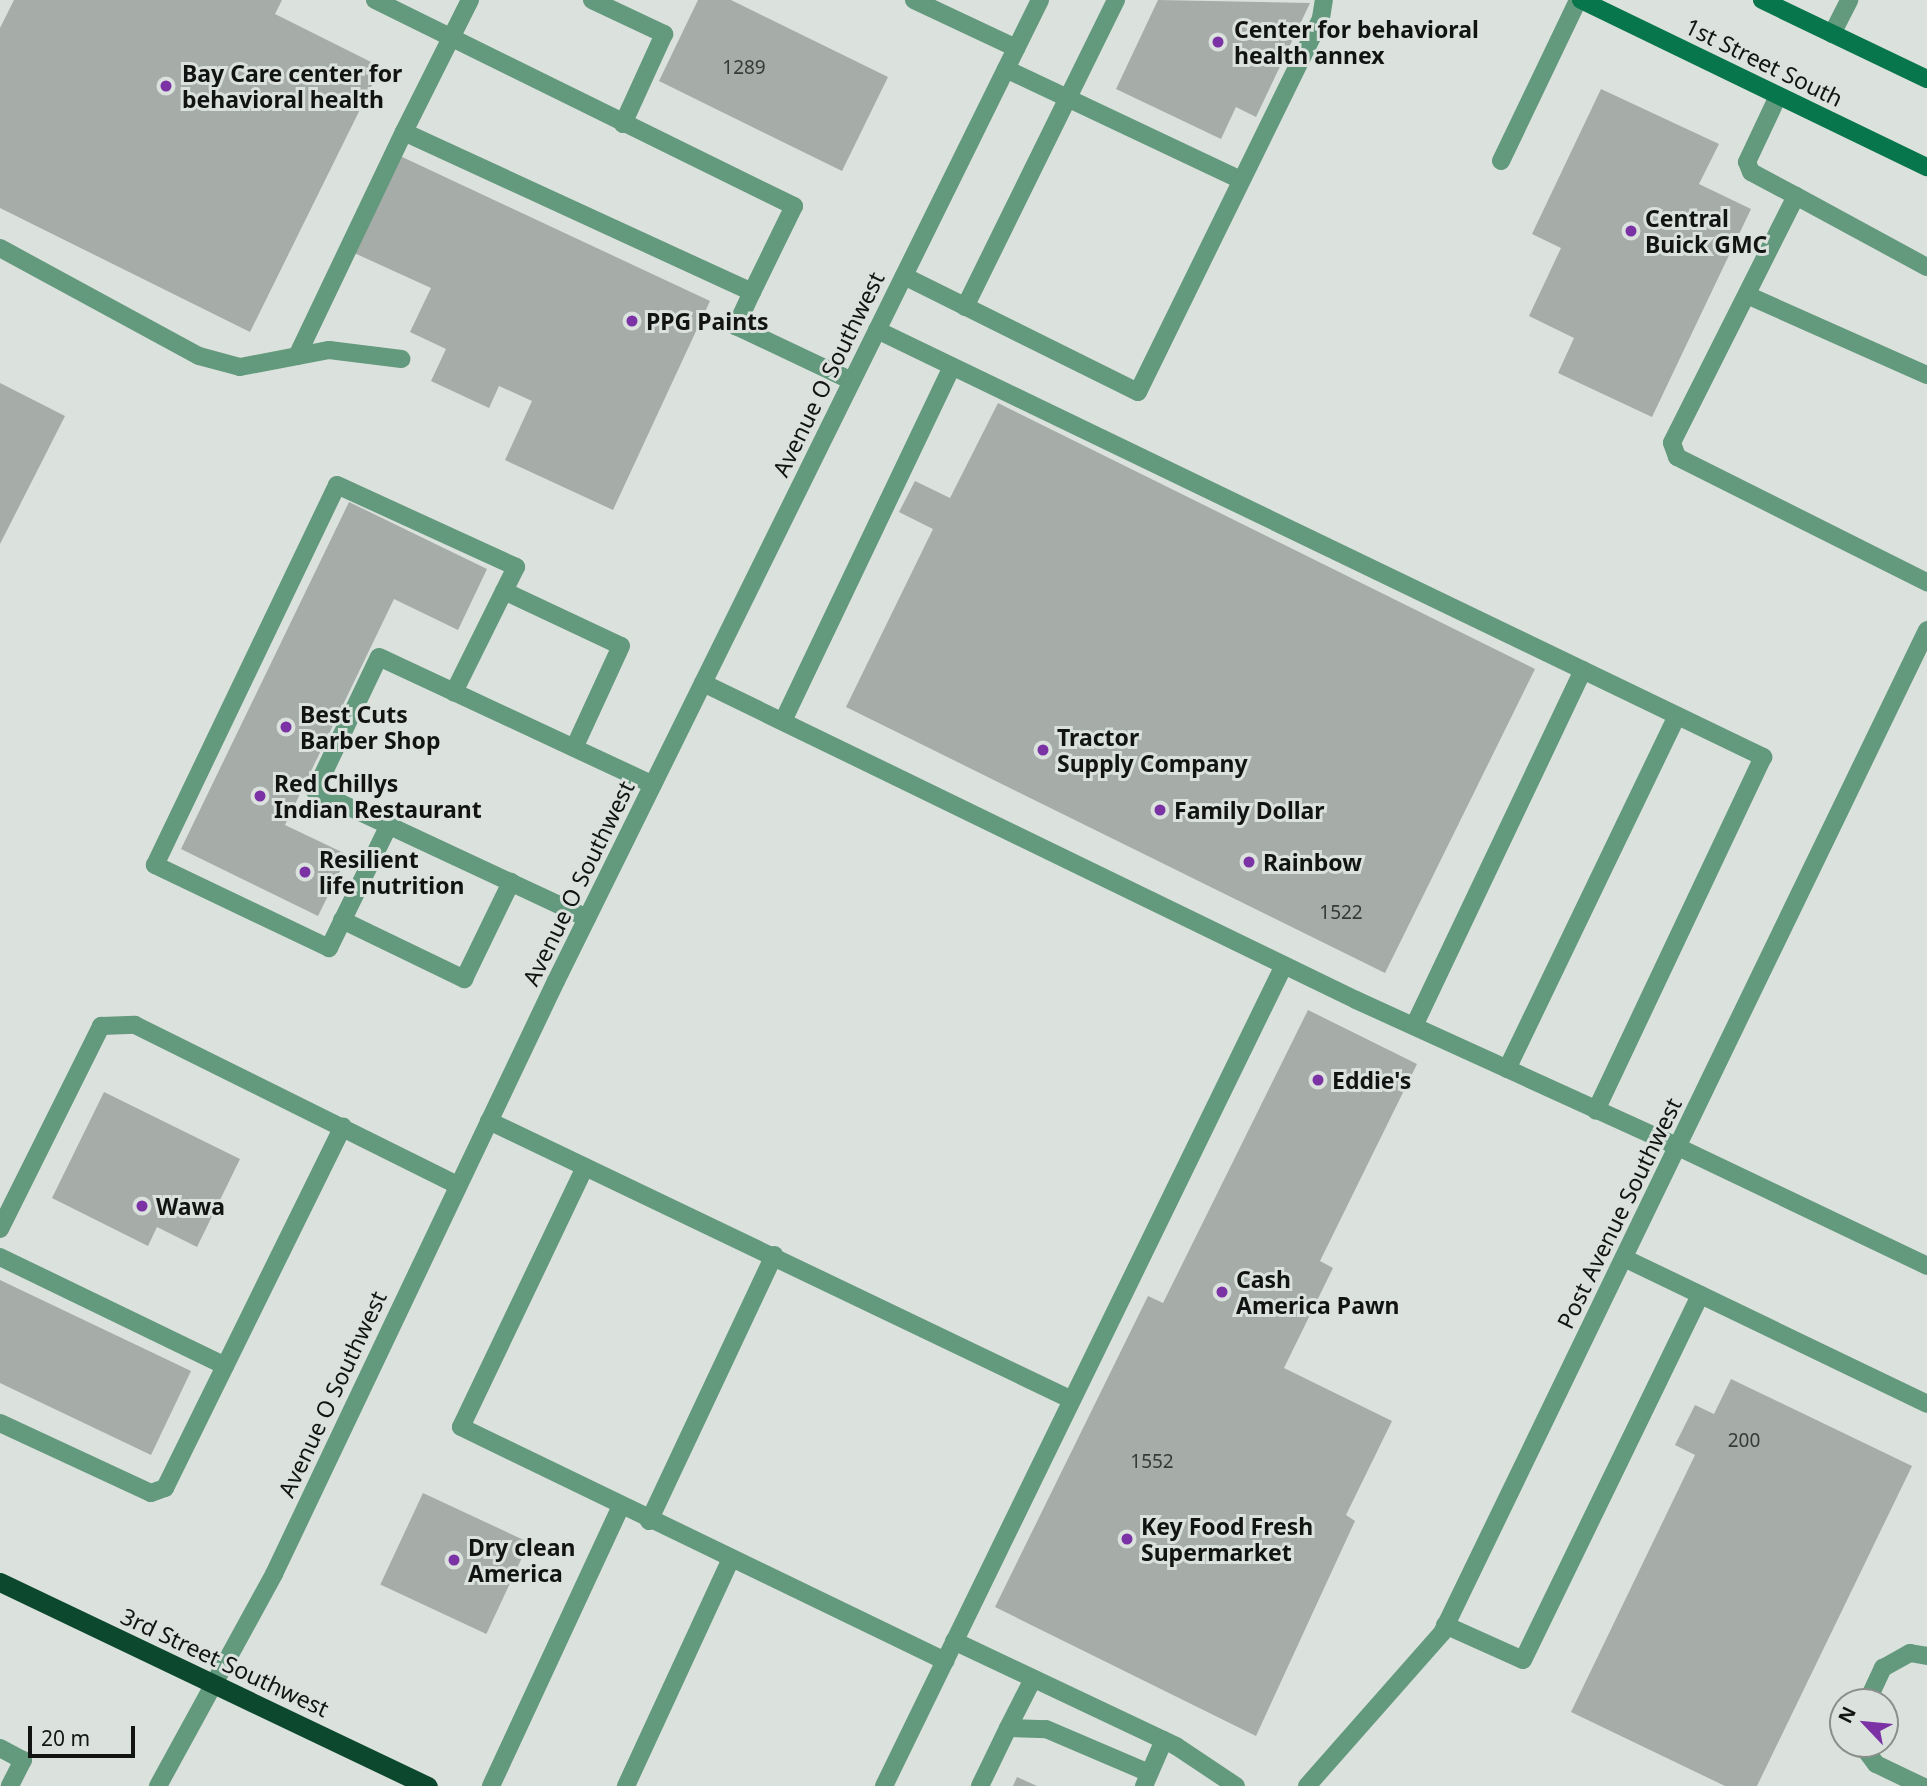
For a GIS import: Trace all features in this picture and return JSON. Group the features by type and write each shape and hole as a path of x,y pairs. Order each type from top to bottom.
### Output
{"highway":[{"name":"3rd Street Southwest","path":"0,1582 428,1786"}],"main road":[{"name":"1st Street South","path":"1579,0 1927,167"},
{"path":"1762,0 1927,79"}],"street":[{"path":"375,0 794,206 736,326 852,380"},
{"path":"297,356 470,0"},
{"path":"593,0 664,34 623,124"},
{"path":"914,0 1016,48"},
{"name":"Avenue O Southwest","path":"158,1786 274,1574 587,918 1040,0"},
{"path":"965,307 1116,0"},
{"path":"904,275 1138,392 1321,19 1324,0"},
{"path":"1501,160 1579,0"},
{"path":"1832,34 1849,0"},
{"path":"1006,69 1241,180"},
{"path":"1778,96 1747,162 1751,172 1927,267"},
{"path":"404,132 752,292"},
{"path":"1796,196 1672,443 1677,457 1927,582"},
{"path":"0,248 199,356 240,367 329,349 401,359"},
{"path":"1747,295 1927,375"},
{"path":"877,330 1763,757 1596,1110"},
{"path":"783,721 953,367"},
{"path":"388,825 329,948 155,865 337,485 516,567 454,692"},
{"path":"504,591 621,646 573,748"},
{"name":"Post Avenue Southwest","path":"1307,1786 1445,1625 1927,630"},
{"path":"587,918 315,791 379,657 653,785"},
{"path":"1414,1026 1583,670"},
{"path":"703,682 1284,965 1678,1147 1927,1266"},
{"path":"1507,1069 1677,716"},
{"path":"342,920 464,979 511,882"},
{"path":"884,1786 1284,965"},
{"path":"0,1228 101,1026 135,1025 458,1185"},
{"path":"489,1121 774,1255 1072,1400"},
{"path":"0,1423 158,1494 225,1366 343,1126"},
{"path":"585,1167 461,1427 649,1521 945,1661"},
{"path":"649,1521 774,1255"},
{"path":"0,1257 225,1366"},
{"path":"1624,1258 1927,1404"},
{"path":"1445,1625 1523,1660 1700,1295"},
{"path":"491,1786 621,1506"},
{"path":"626,1786 731,1559"},
{"path":"954,1642 1164,1740 1236,1786"},
{"path":"1874,1688 1883,1668 1910,1653 1927,1656"},
{"path":"980,1786 1033,1679"},
{"path":"1008,1728 1046,1729 1146,1780 1164,1740"},
{"path":"0,1748 23,1760 10,1786"},
{"path":"1872,1758 1876,1764 1922,1786"}],"building":[{"path":"14,0 282,0 275,14 381,67 250,332 0,208 0,28"},
{"path":"698,0 731,0 888,77 842,171 659,81"},
{"path":"1158,0 1310,3 1256,117 1236,107 1221,139 1116,89"},
{"path":"1601,89 1719,144 1699,184 1751,209 1652,417 1558,373 1574,338 1529,316 1561,248 1532,234"},
{"path":"398,155 710,301 613,510 505,460 532,401 499,386 489,408 431,381 446,349 410,332 431,288 352,252"},
{"path":"0,383 65,416 0,544"},
{"path":"998,403 1535,669 1385,973 846,707 933,529 899,512 915,481 950,498"},
{"name":"Best Cuts Barber Shop","path":"349,502 487,569 458,630 394,599 285,825 348,855 318,916 181,849"},
{"path":"1308,1010 1417,1064 1320,1261 1333,1268 1284,1368 1392,1421 1346,1515 1355,1521 1256,1736 995,1607 1148,1296 1163,1303"},
{"path":"104,1092 240,1159 197,1247 157,1227 148,1246 52,1198"},
{"path":"0,1280 191,1371 151,1455 0,1383"},
{"path":"1731,1379 1912,1466 1757,1786 1725,1786 1571,1712 1695,1455 1675,1445 1695,1405 1714,1414"},
{"path":"423,1493 529,1542 486,1634 380,1585"},
{"path":"1017,1777 1037,1786 1013,1786"}],"place":[{"name":"Center for behavioral health annex","path":"1218,42"},
{"name":"Bay Care center for behavioral health","path":"166,86"},
{"name":"Central Buick GMC","path":"1631,231"},
{"name":"PPG Paints","path":"632,321"},
{"name":"Best Cuts Barber Shop","path":"286,727"},
{"name":"Tractor Supply Company","path":"1043,750"},
{"name":"Red Chillys Indian Restaurant","path":"260,796"},
{"name":"Family Dollar","path":"1160,810"},
{"name":"Rainbow","path":"1249,862"},
{"name":"Resilient life nutrition","path":"305,872"},
{"name":"Eddie's","path":"1318,1080"},
{"name":"Wawa","path":"142,1206"},
{"name":"Cash America Pawn","path":"1222,1292"},
{"name":"Key Food Fresh Supermarket","path":"1127,1539"},
{"name":"Dry clean America","path":"454,1560"}]}
